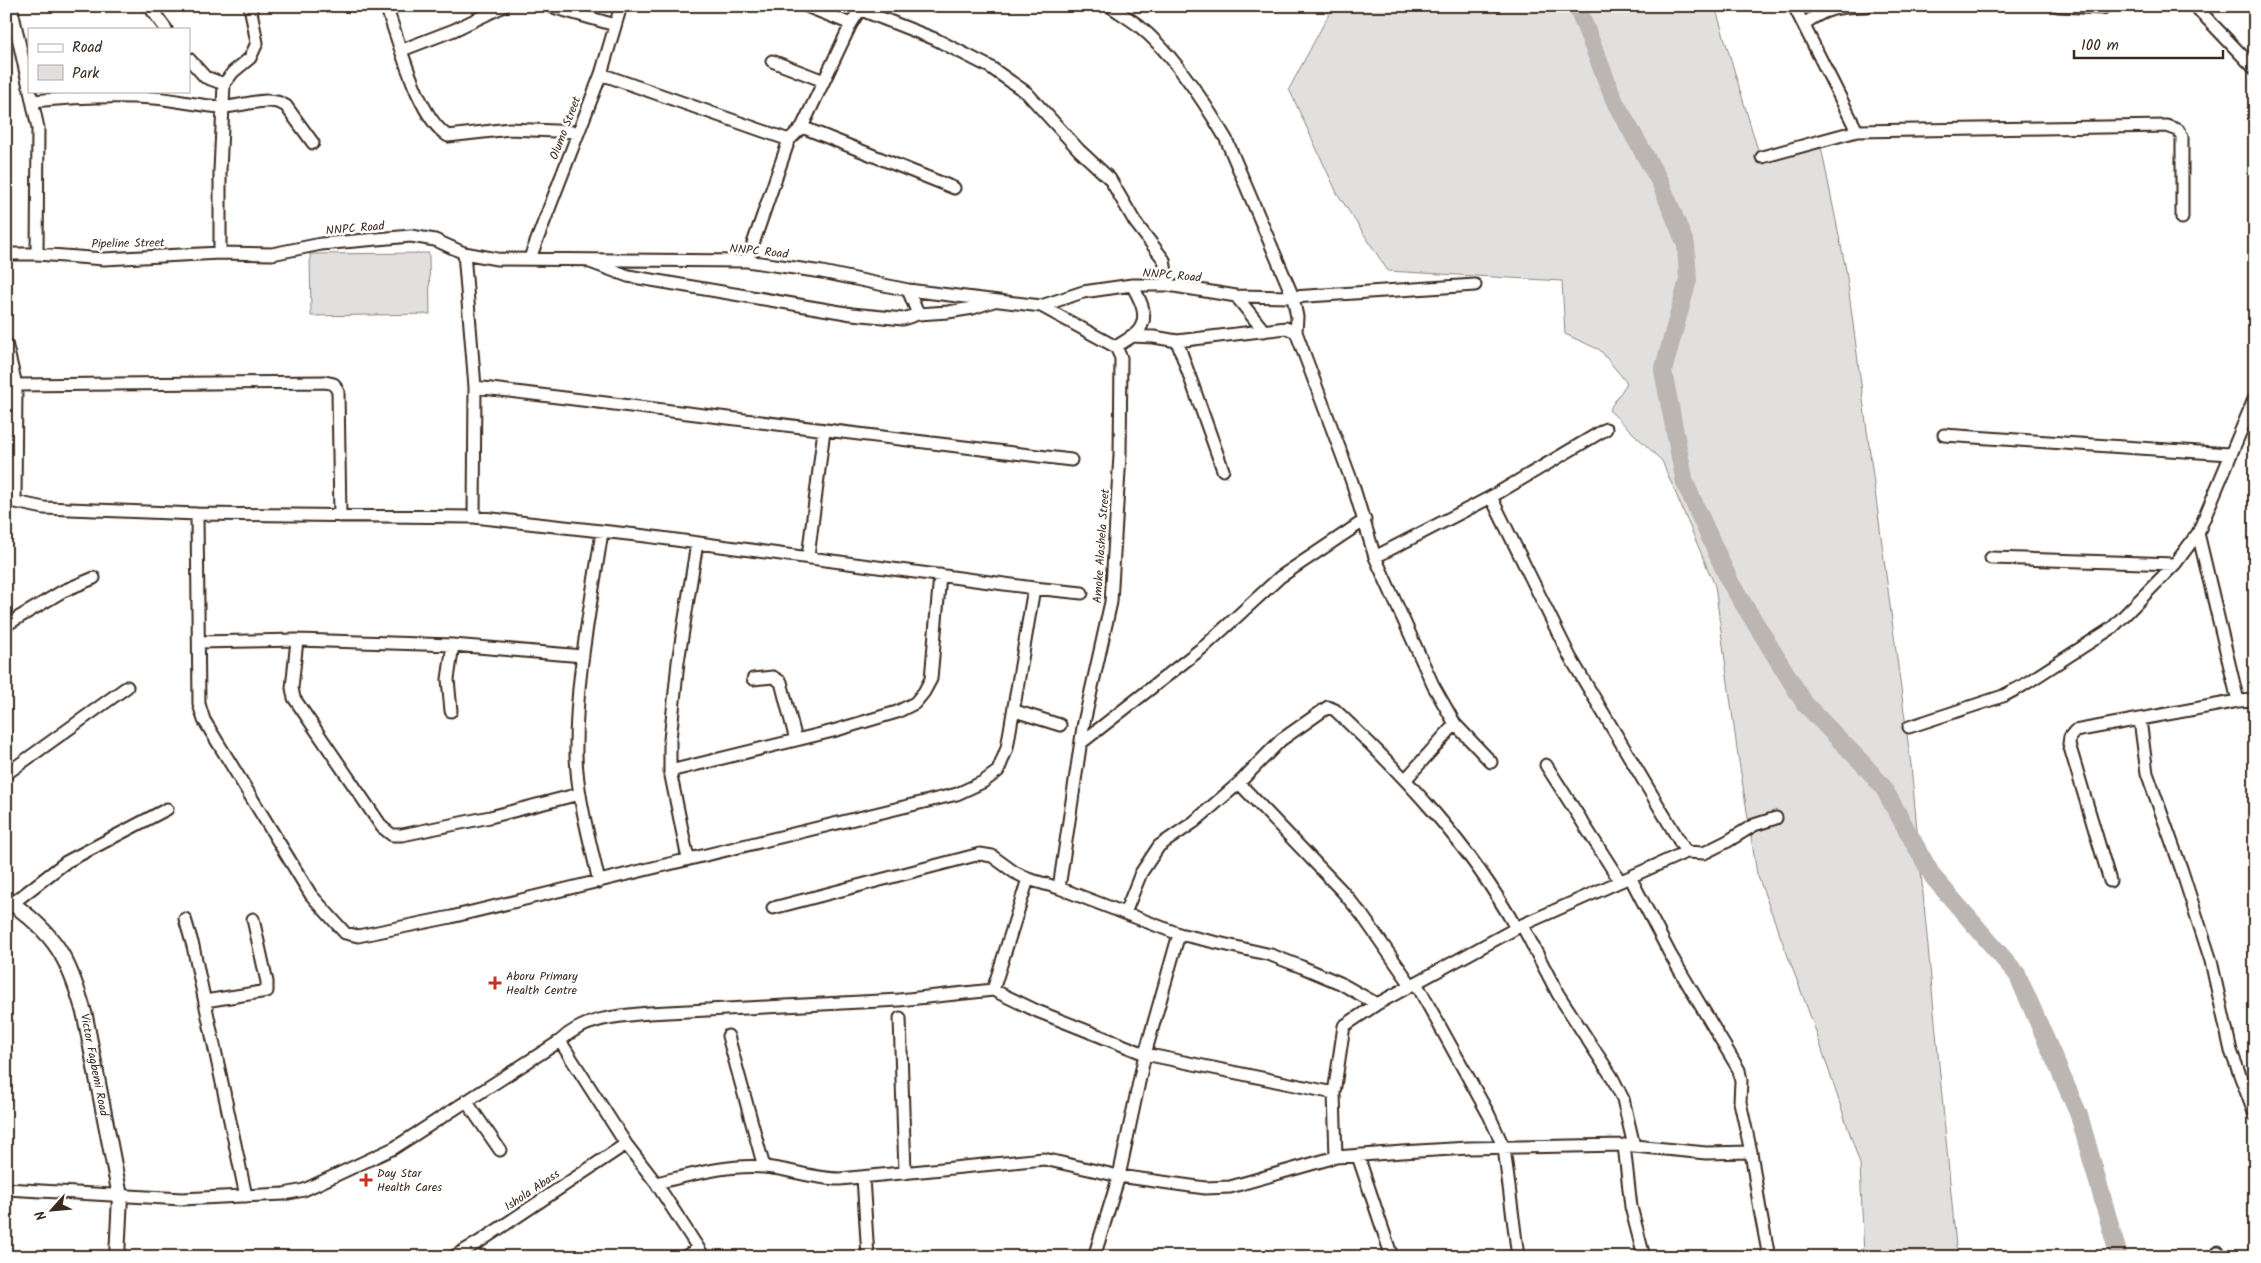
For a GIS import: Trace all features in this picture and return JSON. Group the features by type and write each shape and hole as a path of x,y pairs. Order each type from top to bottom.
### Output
{"street":[{"path":"10,6 28,83"},
{"path":"149,6 165,28"},
{"path":"220,253 220,171 224,84 233,72 250,58 258,43 250,6"},
{"path":"381,6 391,11 410,75 430,118 440,131 448,136 510,129 577,132"},
{"path":"402,50 454,30 504,6"},
{"path":"549,6 616,25"},
{"name":"Olumo Street","path":"530,258 577,132 601,74 621,6"},
{"path":"806,6 851,24"},
{"path":"1110,6 1140,27 1161,48 1215,120 1226,139 1293,296 1297,316 1296,332 1365,520 1376,557 1433,685 1455,724 1491,762"},
{"path":"1794,6 1857,131"},
{"path":"1804,24 1820,12 1842,7 1867,6"},
{"path":"2058,6 2103,8 2106,6"},
{"path":"2195,6 2255,70"},
{"path":"747,261 789,140 802,127 851,24 861,8 935,39 990,67 1027,93 1079,150 1110,179 1135,222 1164,260 1168,285"},
{"path":"190,60 205,77 224,84"},
{"path":"772,61 824,81"},
{"path":"601,74 789,140"},
{"path":"37,254 38,128 31,96 156,98 223,107 270,101 280,102 293,114 313,143"},
{"path":"1762,157 1857,131 2167,126 2178,130 2182,137 2182,218"},
{"path":"802,127 954,188"},
{"name":"NNPC Road","path":"220,253 272,254 321,244 410,236 435,240 464,253 498,259 747,261 822,272 908,290 1041,306 1083,292 1132,285 1168,285 1236,296 1293,296 1475,285"},
{"name":"Pipeline Street","path":"6,254 37,254 104,259 220,253"},
{"path":"464,253 475,387 474,517"},
{"path":"583,260 628,276 741,297 852,314 903,319 918,314 974,308 995,300"},
{"path":"1041,306 1116,347 1139,331 1143,319 1143,305 1132,285"},
{"path":"908,290 918,314"},
{"path":"1236,296 1264,331"},
{"path":"1131,336 1177,341 1286,328 1296,332"},
{"path":"1177,341 1223,470"},
{"path":"6,343 16,385 10,500 44,508 197,514 474,517 697,543 1082,593"},
{"name":"Amoke Alashela Street","path":"1059,888 1083,726 1111,602 1120,455 1121,358 1116,347"},
{"path":"16,385 325,382 334,384 338,392 340,516"},
{"path":"475,387 1071,460"},
{"path":"1909,727 2003,696 2022,686 2112,628 2175,564 2198,533 2229,454 2255,397"},
{"path":"808,557 824,430"},
{"path":"1376,557 1491,497 1606,430"},
{"path":"1944,435 2229,454"},
{"path":"1491,497 1570,658 1686,852"},
{"path":"197,514 199,704 204,720 310,895 344,933 358,936 451,917 599,882 957,794 983,782 998,771 1007,748 1034,588"},
{"path":"1081,743 1206,645 1280,577 1365,520"},
{"path":"599,882 579,794 576,755 583,656 602,532"},
{"path":"2198,533 2238,701"},
{"path":"688,859 670,771 678,662 697,543"},
{"path":"1991,558 2175,564"},
{"path":"670,771 796,740 897,712 914,703 924,692 931,678 940,575"},
{"path":"6,625 63,591 94,578"},
{"path":"199,642 297,640 453,645 583,656"},
{"path":"297,640 292,688 294,698 382,827 392,835 402,836 490,817 579,794"},
{"path":"451,711 448,679 453,645"},
{"path":"754,679 773,677 780,682 796,740"},
{"path":"6,774 127,687"},
{"path":"2110,881 2070,744 2070,737 2075,731 2238,701 2255,700"},
{"path":"1126,913 1141,873 1159,846 1194,822 1239,783 1281,740 1328,707 1335,710 1406,779 1481,870 1519,927 1558,994 1612,1077 1623,1099 1629,1146 1631,1207 1644,1257"},
{"path":"1014,710 1060,725"},
{"path":"2140,720 2147,773 2181,868 2211,961 2231,1051 2255,1115"},
{"path":"1406,779 1455,724"},
{"path":"1546,764 1625,879 1739,1070 1741,1081 1740,1102 1751,1152 1769,1257"},
{"path":"1239,783 1343,892 1413,984 1489,1115 1504,1148 1518,1257"},
{"path":"10,901 66,862 167,809"},
{"path":"1336,1157 1334,1093 1344,1026 1377,1004 1519,927 1686,852 1704,853 1754,825 1776,818"},
{"path":"773,908 980,854 992,856 1014,872 1028,879 1059,888 1179,934 1271,955 1340,982 1377,1004"},
{"path":"993,990 1028,879"},
{"name":"Victor Fagbemi Road","path":"10,901 30,915 53,939 77,987 85,1016 120,1196 117,1257"},
{"path":"185,919 193,946 246,1196"},
{"path":"205,1001 267,991 267,982 252,920"},
{"path":"1094,1257 1119,1176 1145,1054 1179,934"},
{"path":"6,1189 182,1199 284,1194 304,1190 394,1148 560,1041 571,1030 618,1016 884,999 899,1000 993,990 1037,1011 1145,1054 1334,1093"},
{"path":"900,1018 905,1173"},
{"path":"728,1036 764,1166"},
{"path":"560,1041 626,1144 656,1183 701,1253 684,1257"},
{"path":"466,1101 500,1150"},
{"name":"Ishola Abass","path":"453,1257 479,1242 626,1144"},
{"path":"656,1183 719,1168 764,1166 826,1179 1044,1159 1119,1176 1205,1188 1230,1187 1336,1157 1468,1148 1629,1146 1706,1154 1751,1152"},
{"path":"1358,1156 1392,1257"},
{"path":"863,1177 868,1257"}],"green space":[{"path":"1324,6 1713,6 1717,13 1760,157 1821,147 1846,270 1911,765 1957,1257 1864,1257 1860,1164 1813,1023 1757,874 1737,749 1715,586 1662,461 1609,410 1627,383 1600,350 1565,334 1562,281 1388,271 1337,193 1289,89 1329,14"},
{"path":"429,253 430,314 311,316 310,254"}],"waterway":[{"path":"1577,6 1615,102 1660,182 1686,245 1688,280 1663,371 1685,483 1730,582 1805,704 1883,787 1933,877 2017,974 2079,1115 2119,1257"}],"place":[{"name":"Aboru Primary Health Centre","path":"495,983"},
{"name":"Day Star Health Cares","path":"366,1180"}]}
